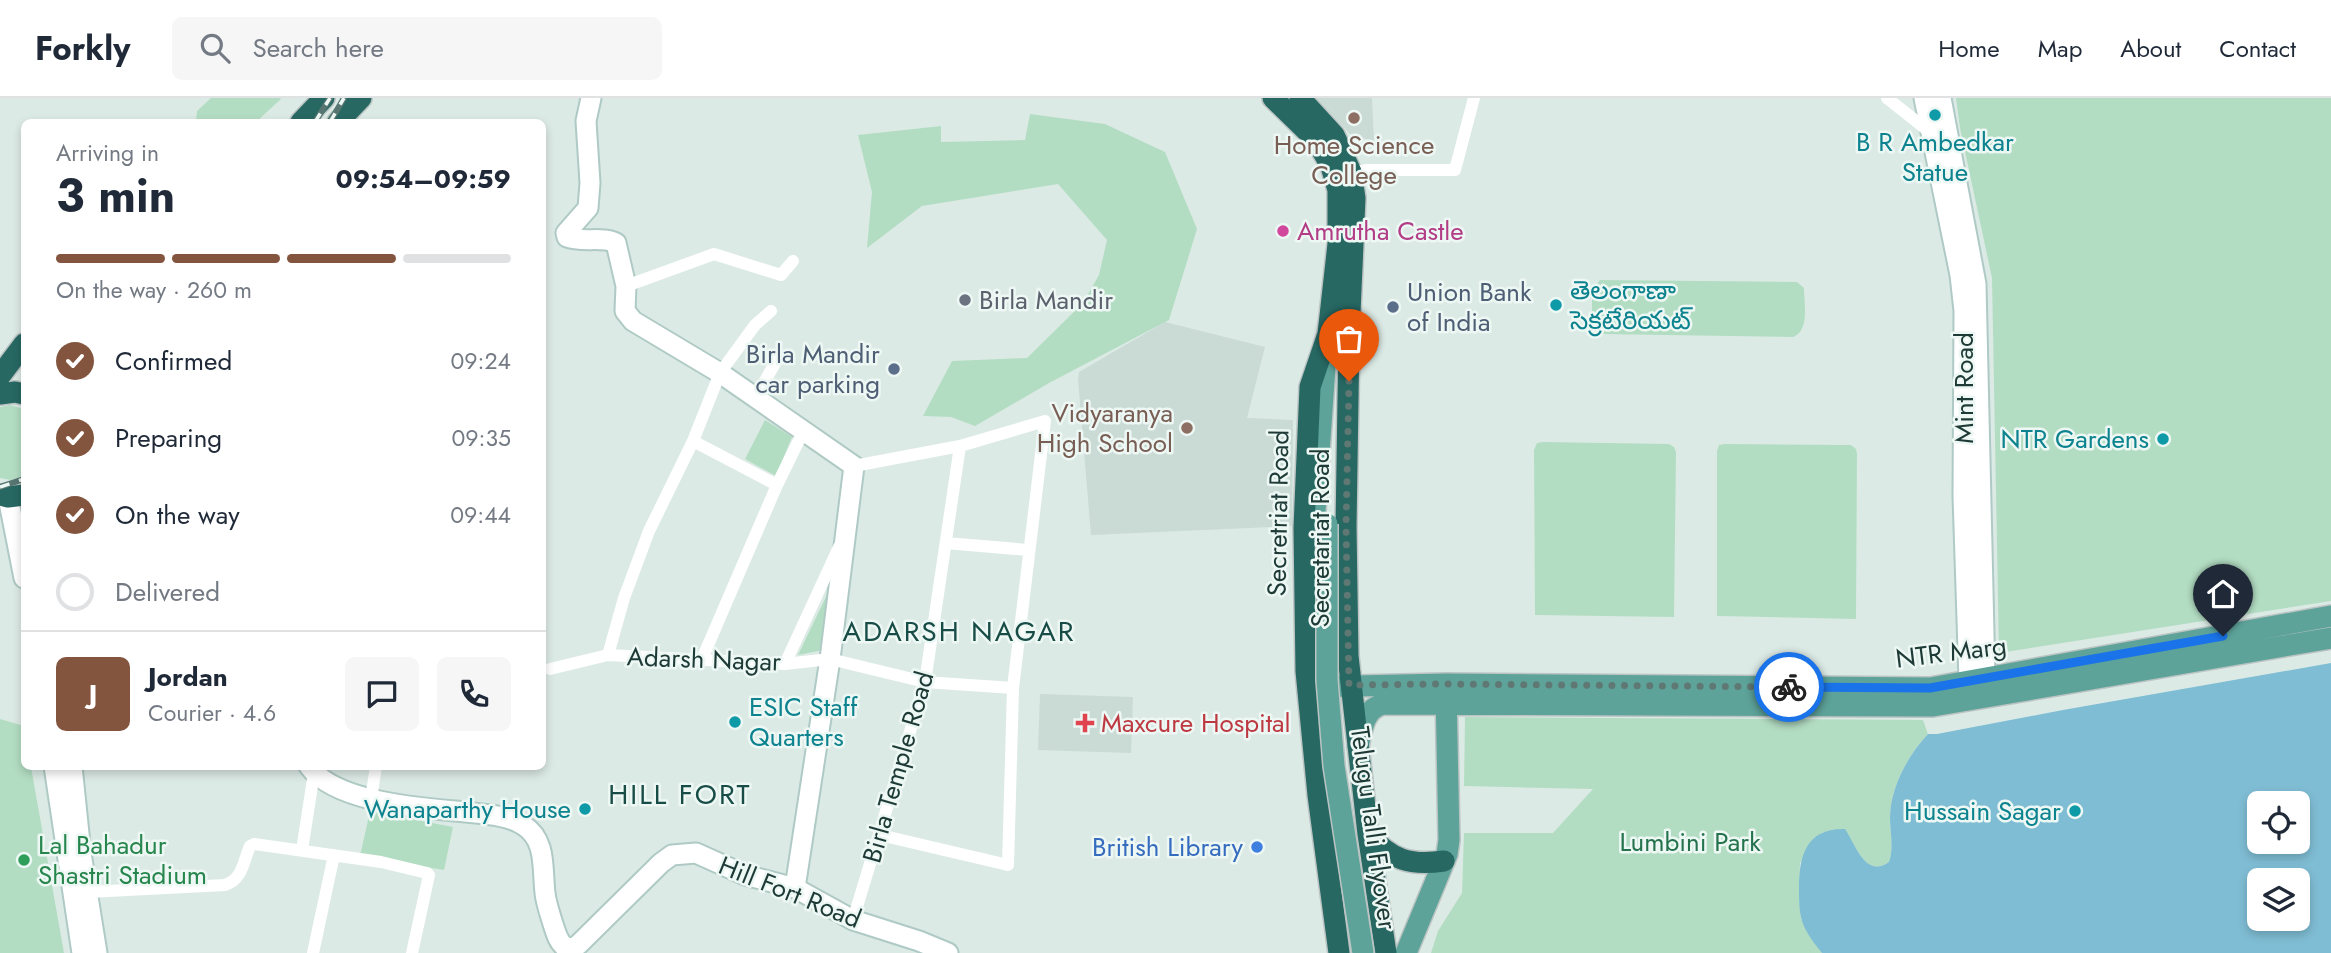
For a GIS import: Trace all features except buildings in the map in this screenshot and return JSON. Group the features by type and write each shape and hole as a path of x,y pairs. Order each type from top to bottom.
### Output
{"highway":[{"path":"304,119 324,98"},
{"path":"341,119 361,98"},
{"name":"Secretriat Road","path":"1273,98 1316,140 1331,166 1338,190 1338,335 1310,387 1304,528 1307,687 1339,953"},
{"name":"Secretariat Road","path":"1300,98 1334,135 1351,172 1355,198 1338,335 1349,685 1380,909 1382,949"},
{"path":"0,376 21,348"},
{"path":"0,394 21,393"},
{"path":"1368,834 1382,850 1410,863 1444,861"}],"main road":[{"name":"Telugu Talli Flyover","path":"1338,335 1321,524 1316,682 1327,803 1352,953"},
{"name":"Telugu Talli Flyover","path":"1321,524 1327,680 1334,766 1363,953"},
{"name":"NTR Marg","path":"1357,748 1366,718 1377,705 1446,694 1930,688 2331,615"},
{"name":"NTR Marg","path":"1307,687 1349,685 1446,694 1933,706 2331,638"},
{"path":"1406,953 1450,840 1446,694"}],"street":[{"path":"591,98 586,121 590,183 588,208 566,233 571,239 611,240 616,243 626,286 625,311 633,321 720,373 854,466 960,446 1045,421 1013,688 1008,865 880,835"},
{"path":"1351,172 1454,170 1474,98"},
{"path":"1887,98 1940,136"},
{"name":"Mint Road","path":"1924,98 1940,136"},
{"name":"Mint Road","path":"1941,98 1940,136 1964,311 1963,496 1977,679"},
{"path":"626,286 714,254 781,275 793,261"},
{"name":"Adarsh Nagar","path":"771,311 755,325 720,373 694,441 649,531 624,598 608,655 785,664 830,659 925,682 1013,688"},
{"path":"756,397 779,356"},
{"path":"702,659 801,436 802,428"},
{"path":"694,441 777,485"},
{"name":"Birla Temple Road","path":"853,920 925,682 960,446"},
{"path":"795,888 830,659 854,466"},
{"path":"11,495 21,559"},
{"path":"785,664 845,534"},
{"path":"946,543 1028,550"},
{"path":"550,669 608,655"},
{"path":"55,770 82,953"},
{"path":"72,770 77,824 97,953"},
{"path":"302,850 311,770"},
{"name":"Hill Fort Road","path":"311,770 330,786 371,799 480,814 521,823 535,834 542,851 545,894 558,939 565,947 574,948 579,944 672,855 696,853 745,875 795,888 853,920 948,953"},
{"path":"371,799 375,770"},
{"path":"89,892 225,886 234,882 240,874 250,846 254,844 334,855 428,873 412,953"},
{"path":"313,953 334,855"},
{"path":"1352,953 1380,909"}],"shaded area":[{"name":"Home Science College","path":"1316,98 1372,98 1374,141 1351,135"},
{"name":"Vidyaranya High School","path":"1165,322 1265,347 1247,418 1293,420 1292,526 1091,535 1079,372"},
{"name":"Maxcure Hospital","path":"1040,694 1133,697 1131,753 1038,750"}],"green space":[{"path":"211,98 281,99 259,119 196,119 197,111"},
{"name":"NTR Gardens","path":"1956,98 2331,98 2331,601 1999,653 1992,278"},
{"path":"1030,114 1105,124 1165,152 1197,229 1169,320 1049,383 975,426 951,417 923,416 952,361 1027,358 1083,303 1099,275 1107,240 1058,184 922,206 867,248 872,192 858,135 941,126 941,142 1025,140"},
{"path":"1600,280 1797,282 1804,288 1804,323 1802,329 1793,337 1599,334 1592,326 1592,291"},
{"path":"10,405 21,408 21,478 10,480 0,478 0,407"},
{"path":"765,420 792,437 776,476 745,459"},
{"path":"1537,443 1669,444 1674,447 1674,617 1535,615 1534,450"},
{"path":"1719,445 1851,445 1856,449 1856,619 1717,616 1717,451"},
{"path":"835,578 828,649 798,655"},
{"name":"Lumbini Park","path":"1465,717 1923,720 1928,734 1907,762 1893,795 1889,862 1881,866 1867,863 1844,829 1821,833 1800,863 1801,919 1822,953 1431,953 1438,931 1462,893 1464,833 1553,833 1593,789 1464,786"},
{"name":"Lal Bahadur Shastri Stadium","path":"0,719 21,725 21,770 32,770 64,953 0,953"},
{"path":"370,811 453,827 444,870 360,856"}],"water":[{"name":"Hussain Sagar","path":"2331,663 2331,953 1822,953 1804,925 1799,905 1799,876 1807,846 1821,833 1845,829 1867,863 1881,866 1889,862 1892,845 1891,807 1897,784 1907,762 1928,734"}],"railway":[{"path":"317,119 330,98"},
{"path":"332,119 344,98"},
{"path":"0,487 21,480"}],"way so far":[{"path":"1349,381 1346,527 1349,685 1789,687"}],"place":[{"name":"B R Ambedkar Statue","path":"1935,115"},
{"name":"Home Science College","path":"1354,118"},
{"name":"Amrutha Castle","path":"1283,231"},
{"name":"Birla Mandir","path":"965,300"},
{"name":"తెలంగాణా సెక్రటేరియట్","path":"1556,305"},
{"name":"Union Bank of India","path":"1393,307"},
{"name":"Birla Mandir car parking","path":"894,369"},
{"name":"Vidyaranya High School","path":"1187,428"},
{"name":"NTR Gardens","path":"2163,439"},
{"name":"ESIC Staff Quarters","path":"735,722"},
{"name":"Maxcure Hospital","path":"1085,723"},
{"name":"Wanaparthy House","path":"585,809"},
{"name":"Hussain Sagar","path":"2075,811"},
{"name":"British Library","path":"1257,847"},
{"name":"Lal Bahadur Shastri Stadium","path":"24,860"}],"district":[{"name":"ADARSH NAGAR","path":"959,631"},
{"name":"HILL FORT","path":"680,794"}],"route":[{"path":"1789,687 1930,688 2223,636"}]}
